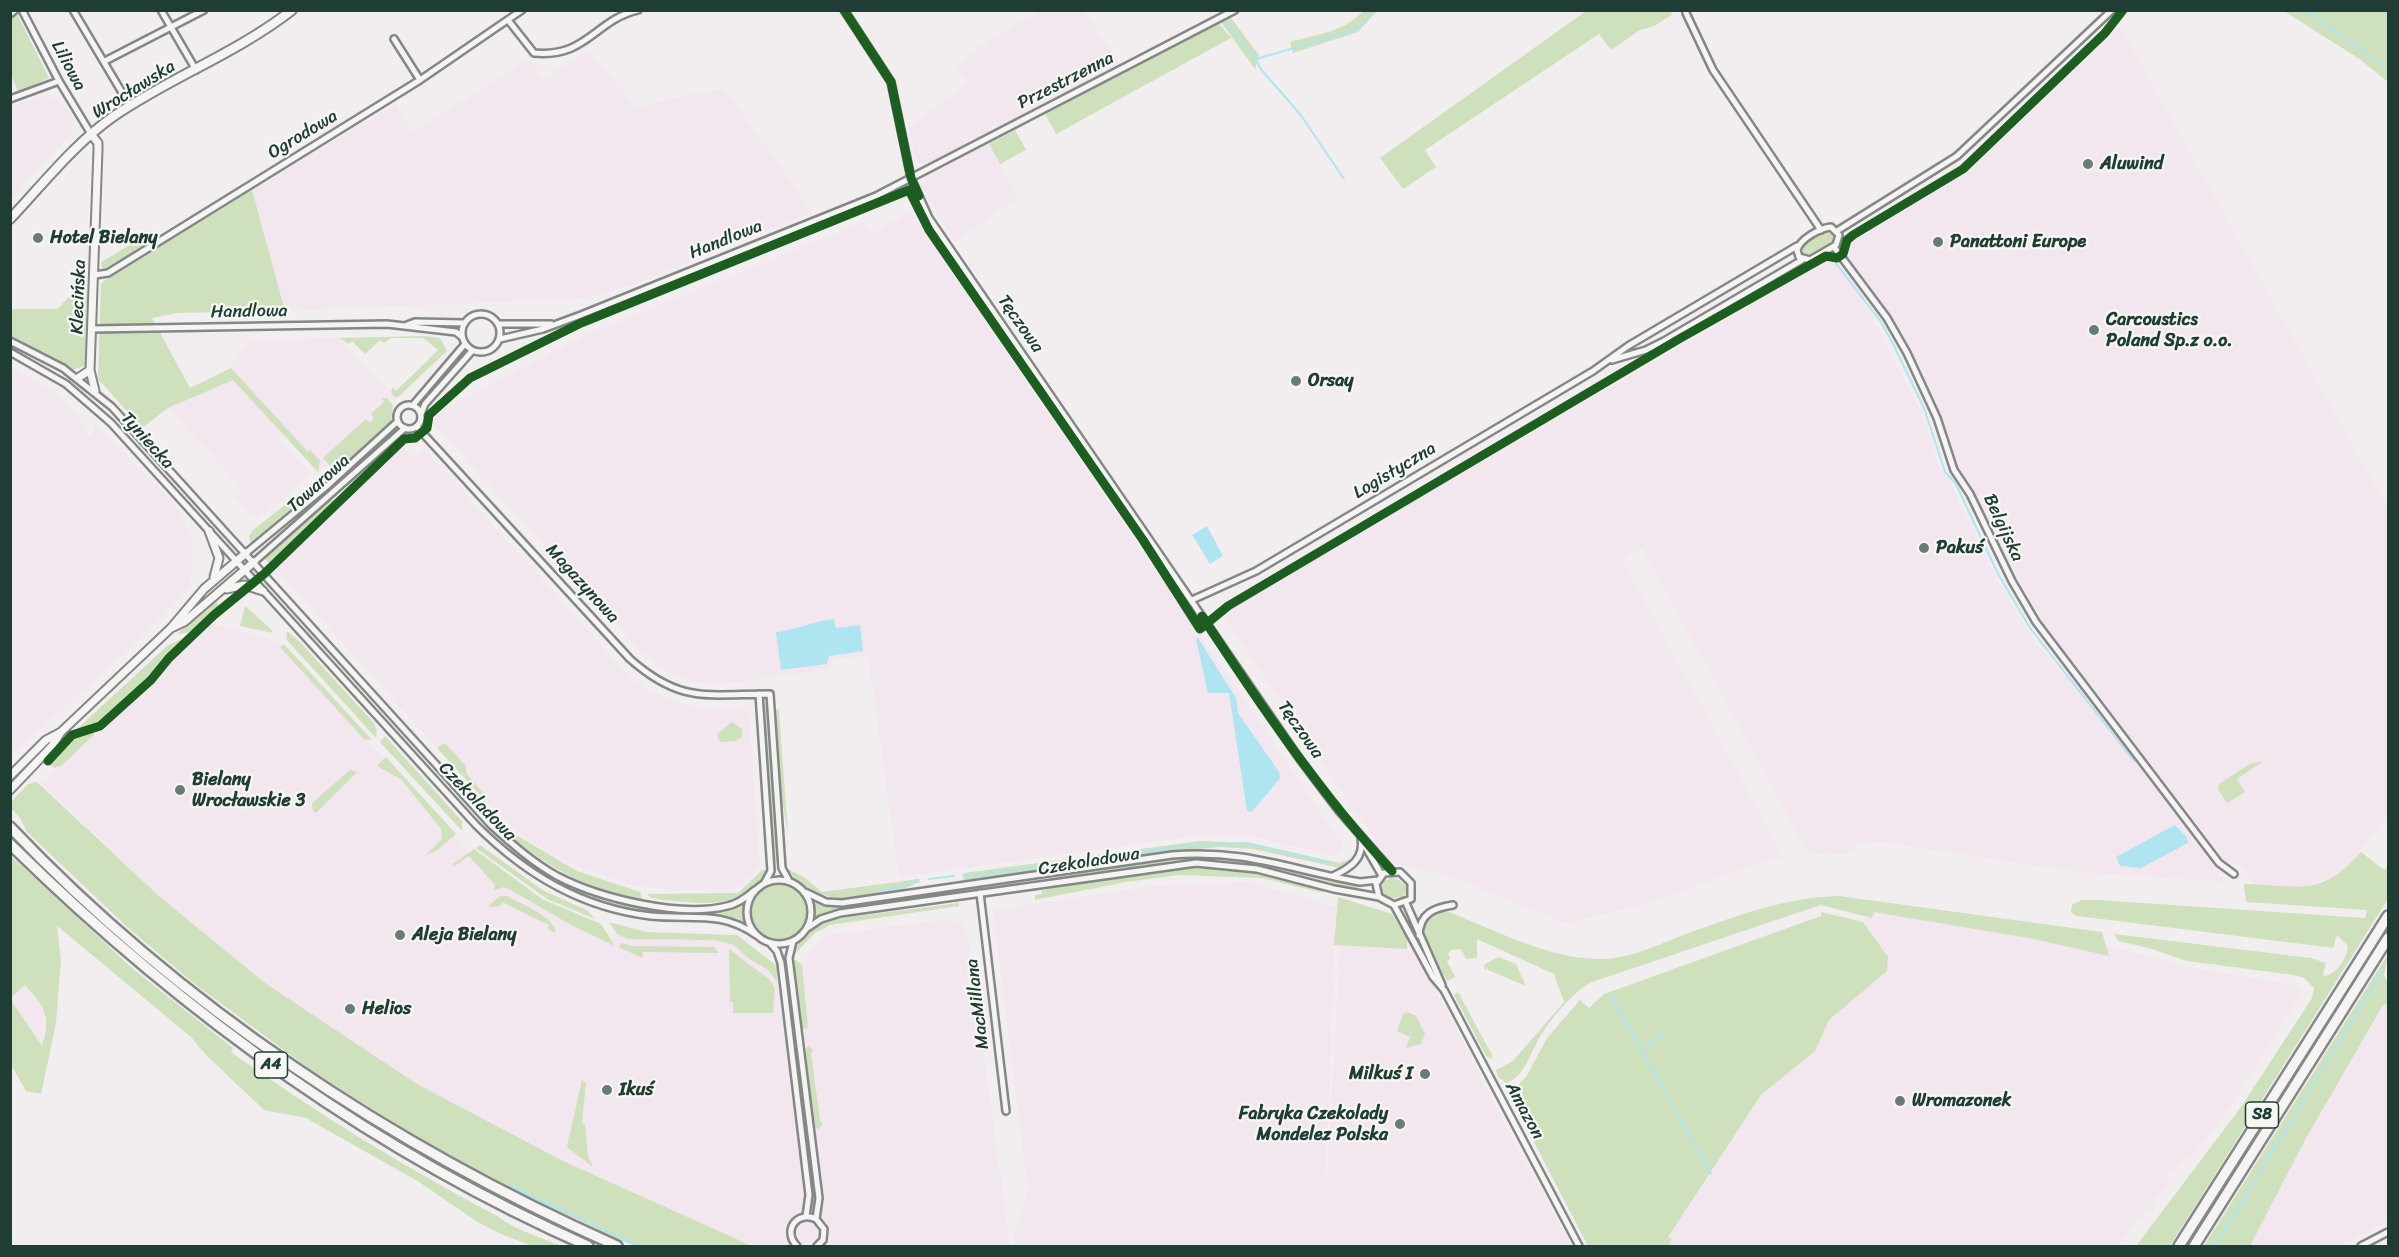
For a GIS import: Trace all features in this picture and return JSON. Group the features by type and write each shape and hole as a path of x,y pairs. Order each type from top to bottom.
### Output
{"highway":[{"name":"A4","path":"10,827 82,897 176,978 311,1078 458,1169 617,1246"},
{"name":"A4","path":"10,844 112,941 304,1089 452,1179 588,1246"},
{"name":"S8","path":"2179,1246 2388,916"},
{"name":"S8","path":"2194,1246 2388,938"}],"main road":[{"name":"Wrocławska","path":"10,219 91,134 130,106 196,70 292,10"}],"street":[{"path":"10,14 15,10"},
{"name":"Liliowa","path":"22,10 59,81 91,134"},
{"path":"73,10 130,106"},
{"path":"161,10 196,70"},
{"path":"105,61 204,10"},
{"name":"Ogrodowa","path":"95,275 108,273 420,80 522,10"},
{"path":"508,20 534,53 551,55 577,47 622,16 638,10"},
{"name":"Tęczowa","path":"844,10 891,82 911,178 942,237 1299,758 1362,838 1392,871"},
{"name":"Przestrzenna","path":"911,178 1235,10"},
{"path":"1837,231 1957,156 2112,10"},
{"path":"1686,14 1713,70 1821,230 1830,227 1837,231 1839,239 1834,247"},
{"path":"394,39 420,80"},
{"path":"10,99 59,81"},
{"name":"Klecińska","path":"91,134 98,143 90,370 95,391"},
{"name":"Handlowa","path":"500,339 543,329 551,324 581,315 876,196 911,178"},
{"name":"Logistyczna","path":"1192,600 1256,571 1611,360 1628,346 1821,230"},
{"path":"1797,246 1797,254 1802,260"},
{"name":"Logistyczna","path":"1611,360 1655,345 1802,260 1812,260 1834,247"},
{"name":"Belgijska","path":"1834,247 1887,318 1907,354 1937,418 1954,470 1970,494 2027,607 2064,661 2219,863 2234,874"},
{"path":"484,313 498,324 500,339 486,352 472,351 465,344 462,337 465,322 472,316 484,313"},
{"name":"Handlowa","path":"407,325 415,322 465,322"},
{"name":"Handlowa","path":"498,324 551,324"},
{"name":"Handlowa","path":"92,329 407,325 456,332 462,337"},
{"name":"Tyniecka","path":"10,341 54,362 95,391 136,432 246,553"},
{"path":"465,344 413,405 401,408 398,421 405,428 417,427 425,404 472,351"},
{"name":"Tyniecka","path":"10,352 66,384 97,409 245,571"},
{"path":"78,378 90,370"},
{"path":"413,405 421,414"},
{"name":"Towarowa","path":"246,553 328,485 398,421"},
{"name":"Magazynowa","path":"417,427 630,659 649,676 688,694 770,694 782,868 789,881"},
{"name":"Towarowa","path":"254,562 405,428"},
{"path":"209,531 219,558 218,568 210,582"},
{"path":"10,790 52,746 61,732 171,628 180,614 210,582 246,553"},
{"name":"Czekoladowa","path":"246,553 491,825 535,862 568,881 619,899 650,905 726,907 754,890"},
{"path":"171,628 184,622 254,562"},
{"name":"Czekoladowa","path":"245,571 476,825 497,847 527,871 567,893 603,906 650,916 724,918 739,923 756,935"},
{"path":"220,593 234,586 244,585 263,591"},
{"path":"759,694 771,871 765,882"},
{"path":"10,776 46,740 61,732"},
{"path":"1333,876 1356,862 1362,838"},
{"path":"1362,838 1380,877 1376,890 1378,897 1394,905 1406,903 1411,899 1411,883 1403,874 1392,871 1380,877"},
{"name":"Czekoladowa","path":"805,892 826,902 842,903 1196,853 1246,855 1365,883 1380,877"},
{"name":"Czekoladowa","path":"806,929 829,915 1196,863 1237,865 1334,890 1378,897"},
{"path":"806,1216 809,1195 780,960 770,943 756,935 748,923 746,913 747,903 754,890 765,882 777,879 789,881 805,892 811,911 806,929 793,941 789,958 819,1198 816,1218"},
{"name":"MacMillana","path":"980,893 1006,1111"},
{"name":"Amazon","path":"1406,903 1444,990 1579,1246"},
{"name":"Amazon","path":"1394,905 1433,977 1444,990"},
{"path":"1419,936 1425,916 1431,910 1453,905"},
{"path":"770,943 793,941"},
{"path":"791,1046 800,1045"},
{"path":"802,1137 811,1136"},
{"path":"797,1246 790,1237 791,1227 796,1219 806,1216 816,1218 822,1224 824,1235 817,1246"},
{"path":"2361,1246 2388,1232"}],"shaded area":[{"path":"1040,11 1084,11 1120,64 1001,127 997,123 990,128 988,135 963,148 925,165 916,160 908,127 967,83 955,66 989,40"},
{"path":"2120,27 2388,509 2388,814 2344,872 2302,888 2254,884 2238,863 2226,862 2041,620 1957,465 1943,421 1914,355 1894,320 1847,256 1849,244 1967,173"},
{"path":"588,51 636,107 724,88 812,212 632,285 588,298 285,311 252,190 396,104 412,132 529,59 543,79"},
{"path":"47,95 64,104 73,117 72,134 11,199 11,107"},
{"path":"989,144 1018,197 955,242 921,186 925,177"},
{"path":"910,211 1341,842 1342,849 1336,856 1250,836 1202,835 899,877 868,655 831,660 831,669 722,684 695,682 667,673 641,652 431,421 448,406 591,333 865,222 873,234"},
{"path":"1828,260 1841,266 1863,295 1869,313 1918,405 1933,443 1934,457 1952,487 1999,583 2025,626 2056,669 2077,682 2228,882 2078,872 1890,843 1858,841 1854,853 1809,855 1642,548 1622,559 1784,858 1754,865 1643,905 1564,923 1450,876 1397,864 1386,856 1227,622 1230,609"},
{"path":"338,338 397,398 318,472 282,432 277,437 311,473 294,491 258,519 234,498 244,489 168,408 193,396 227,372 251,340"},
{"path":"11,367 56,393 88,428 87,438 92,434 95,424 170,499 181,514 192,540 191,586 131,647 15,752 11,748"},
{"path":"402,446 413,458 424,448 630,677 652,693 678,703 698,709 737,707 749,714 760,867 739,887 735,889 671,890 629,885 567,862 527,839 491,807 275,568"},
{"name":"Aleja Bielany","path":"213,624 279,643 492,878 569,924 614,945 615,928 646,934 698,935 742,946 774,965 779,965 802,963 825,936 947,919 957,921 965,929 968,938 1010,1246 752,1246 563,1161 417,1084 265,983 160,897 42,784"},
{"path":"1248,882 1336,907 1324,1230 1340,946 1405,949 1419,957 1518,1151 1571,1246 1016,1246 1014,1232 1028,1192 993,910 1154,886"},
{"path":"1869,903 2042,929 2196,969 2298,986 2303,990 2231,1106 2199,1147 2166,1174 2171,1183 2154,1201 2157,1205 2136,1221 2118,1246 1661,1246 1761,1095 1815,1051 1829,1020 1887,971 1888,957 1862,925"},
{"path":"25,985 44,1007 43,1047 11,1000"},
{"path":"2388,1004 2388,1221 2340,1246 2250,1246 2305,1140 2383,1005"}],"green space":[{"path":"1363,11 1377,11 1358,32 1293,53 1290,42 1339,28"},
{"path":"1586,11 1670,11 1672,15 1654,26 1640,30 1611,50 1599,34 1425,150 1436,167 1403,189 1380,158"},
{"path":"2284,11 2388,11 2388,82 2361,60"},
{"path":"17,14 49,78 18,92 11,74 11,19"},
{"path":"1231,18 1259,55 1255,69 1221,22"},
{"path":"1218,22 1231,38 1056,134 1045,114"},
{"path":"1015,130 1026,150 1000,164 989,144"},
{"path":"252,190 285,311 177,313 152,318 190,388 231,368 308,452 310,450 320,461 318,472 233,380 168,408 142,428 98,379 101,283"},
{"path":"154,231 156,241 109,269 102,268 101,262"},
{"path":"1825,232 1834,235 1832,243 1809,256 1803,254 1803,245"},
{"path":"87,279 87,365 73,370 11,336 11,309 57,309"},
{"path":"423,336 440,338 447,351 397,398 391,393 392,387 396,391 438,350 423,338 391,338 384,343 380,340 365,354 352,341 349,344 339,338"},
{"path":"382,398 387,398 393,406 391,422 336,472 323,458 366,419 370,423 374,419 371,414 384,402"},
{"path":"314,482 318,488 315,492 251,544 249,536 253,530"},
{"path":"331,500 337,501 270,564 264,558"},
{"path":"215,600 221,608 194,632 177,634"},
{"path":"245,606 272,630 273,633 240,626"},
{"path":"287,631 299,641 374,723 377,730 376,738 286,639"},
{"path":"189,636 146,682 98,726 80,730 64,741 168,645"},
{"path":"284,644 372,740 364,739 280,647"},
{"path":"765,702 768,704 778,861 774,862 763,705"},
{"path":"775,709 779,710 788,835 781,794"},
{"path":"732,722 742,729 742,737 735,741 720,742 717,734"},
{"path":"93,732 94,735 61,766 55,768 49,765 74,738"},
{"path":"385,736 462,821 462,831 380,742"},
{"path":"445,743 466,766 466,773 485,795 483,798 437,748"},
{"path":"386,757 456,834 439,849 426,855 442,839 441,829 401,779 377,766"},
{"path":"2263,761 2237,779 2245,792 2227,803 2218,789 2219,784 2250,764"},
{"path":"350,770 357,772 316,813 313,811 312,803"},
{"path":"37,782 160,897 265,983 417,1084 563,1161 752,1246 634,1246 517,1192 429,1144 315,1073 192,982 126,926 27,832 20,818 11,808 11,802 28,784"},
{"path":"513,833 577,871 640,892 643,900 607,892 572,877 525,848 510,836"},
{"path":"1200,841 1251,843 1339,863 1350,859 1353,862 1340,868 1253,849 1219,847 1159,853 963,881 964,873"},
{"path":"503,844 523,861 545,875 578,890 625,904 679,913 726,910 743,903 743,921 723,915 669,913 641,911 605,904 571,891 539,874 515,857"},
{"path":"480,845 544,891 587,910 595,919 547,899 476,848"},
{"path":"474,849 542,899 601,924 615,946 569,924 511,890 504,887 494,890 495,885 469,856 453,867 453,864"},
{"path":"2361,852 2384,870 2388,866 2388,899 2170,1246 2136,1246 2241,1107 2312,998 2314,988 2304,978 2294,975 2187,961 2149,948 2118,941 2114,934 2311,958 2326,963 2323,976 2337,969 2346,956 2348,946 2338,936 2334,948 2077,916 2071,912 2072,905 2082,900 2098,900 2365,918 2367,910 2246,902 2244,884 2294,887 2320,883 2333,877"},
{"path":"11,856 133,969 233,1048 231,1052 328,1118 395,1159 512,1226 562,1246 533,1246 503,1235 479,1223 419,1182 306,1118 264,1110 206,1055 191,1037 57,926 61,961 56,1023 41,1094 26,1091 11,1065 11,1000 42,1046 46,1019 42,1006 25,985 11,998"},
{"path":"1214,857 1258,862 1358,887 1357,891 1247,863 1209,859 1055,877 1165,860"},
{"path":"1194,867 1241,869 1330,892 1319,892 1262,878 1178,875 1126,882 1035,900 1035,895 1042,894 1041,891 1066,884"},
{"path":"786,868 804,877 822,892 919,879 920,882 899,891 836,899 812,891 792,878"},
{"path":"762,870 767,870 765,875 752,887 731,899 720,902 662,900 652,898 647,894 738,893"},
{"path":"1390,878 1397,879 1409,888 1403,897 1391,898 1380,891 1383,882"},
{"path":"779,884 790,886 799,892 805,901 807,912 805,923 799,932 790,938 779,940 768,938 759,932 753,923 751,912 753,901 759,892 768,886"},
{"path":"957,890 957,892 830,911 814,919 814,901 840,907"},
{"path":"500,896 507,896 543,916 554,927 556,933 548,929 549,925 502,902 500,906 487,907"},
{"path":"1839,896 2102,932 2109,956 2029,938 1874,912 1872,918 1821,905 1589,983 1556,1014 1541,1035 1523,1069 1513,1080 1506,1083 1498,1077 1496,1070 1513,1061 1564,1002 1554,974 1477,939 1477,958 1466,959 1461,949 1451,950 1448,954 1450,959 1447,961 1455,977 1447,981 1429,951 1423,931 1425,922 1432,915 1444,910 1539,948 1559,954 1599,959 1621,957 1643,951 1742,914 1780,904"},
{"path":"1338,897 1392,914 1407,938 1407,949 1334,945"},
{"path":"959,903 959,906 830,925 815,933 792,957 802,939 814,929 834,919"},
{"path":"1821,912 1863,922 1888,957 1887,971 1829,1020 1815,1051 1761,1095 1668,1237 1672,1239 1668,1246 1588,1246 1509,1094 1526,1077 1547,1038 1580,1000 1589,1008 1604,994 1821,916"},
{"path":"609,922 646,932 737,935 777,966 777,982 768,970 748,958 734,945 715,940 628,939 617,934"},
{"path":"621,943 632,946 715,947 718,953 643,952 642,958 619,947"},
{"path":"729,949 770,980 775,989 773,1013 733,1013 733,1002 730,1002"},
{"path":"2388,954 2384,975 2388,983 2388,1004 2383,1005 2305,1140 2250,1246 2204,1246"},
{"path":"1499,957 1516,964 1526,986 1488,970 1488,966 1486,970 1484,968 1485,964"},
{"path":"796,960 802,965 808,1028 801,1029 793,961"},
{"path":"1458,992 1492,1055 1492,1059 1486,1056 1454,995"},
{"path":"1407,1012 1416,1016 1425,1034 1421,1044 1406,1048 1410,1037 1397,1031 1403,1014"},
{"path":"808,1046 813,1050 811,1054 820,1120 823,1125 818,1129 813,1126 804,1052"},
{"path":"582,1080 586,1083 582,1123 585,1124 588,1156 593,1167 567,1147"}],"water":[{"path":"1207,526 1223,556 1210,564 1192,535"},
{"path":"834,619 836,628 860,625 863,651 829,656 827,664 781,670 776,632"},
{"path":"1198,638 1236,698 1238,713 1279,772 1280,778 1252,812 1247,811 1229,693 1208,693 1196,639"},
{"path":"2175,825 2186,836 2188,843 2141,868 2120,866 2116,857"}],"waterway":[{"path":"1224,19 1256,59 1346,33 1366,22 1374,10"},
{"path":"2306,10 2388,69"},
{"path":"1256,59 1260,68 1300,114 1344,179"},
{"path":"1835,262 1881,322 1893,344 1924,408 1945,472 1956,484 1997,572 2030,628 2134,761"},
{"path":"963,875 967,877 1178,847 1247,843 1332,863"},
{"path":"929,879 954,876"},
{"path":"875,892 897,888 918,880"},
{"path":"2215,1246 2382,972"},
{"path":"1610,994 1711,1174"},
{"path":"1642,1048 1663,1035"},
{"path":"511,1186 640,1246"}],"cycle path":[{"path":"844,10 891,82 911,178 919,196"},
{"path":"48,761 72,735 100,726 151,680 169,658 214,615 264,574 404,439 415,438 427,428 429,415 470,378 581,323 909,190 929,230 1143,540 1200,629 1228,606 1679,339 1826,256 1837,258 1843,254 1847,240 1853,235 1963,169 2105,33 2123,10"},
{"path":"1202,616 1292,748 1340,811 1392,871"}],"place":[{"name":"Aluwind","path":"2088,164"},
{"name":"Hotel Bielany","path":"38,238"},
{"name":"Panattoni Europe","path":"1938,242"},
{"name":"Carcoustics Poland Sp.z o.o.","path":"2094,330"},
{"name":"Orsay","path":"1296,381"},
{"name":"Pakuś","path":"1924,548"},
{"name":"Bielany Wrocławskie 3","path":"180,790"},
{"name":"Aleja Bielany","path":"400,935"},
{"name":"Helios","path":"350,1009"},
{"name":"Milkuś I","path":"1425,1074"},
{"name":"Ikuś","path":"607,1090"},
{"name":"Wromazonek","path":"1900,1101"},
{"name":"Fabryka Czekolady Mondelez Polska","path":"1400,1124"}]}
